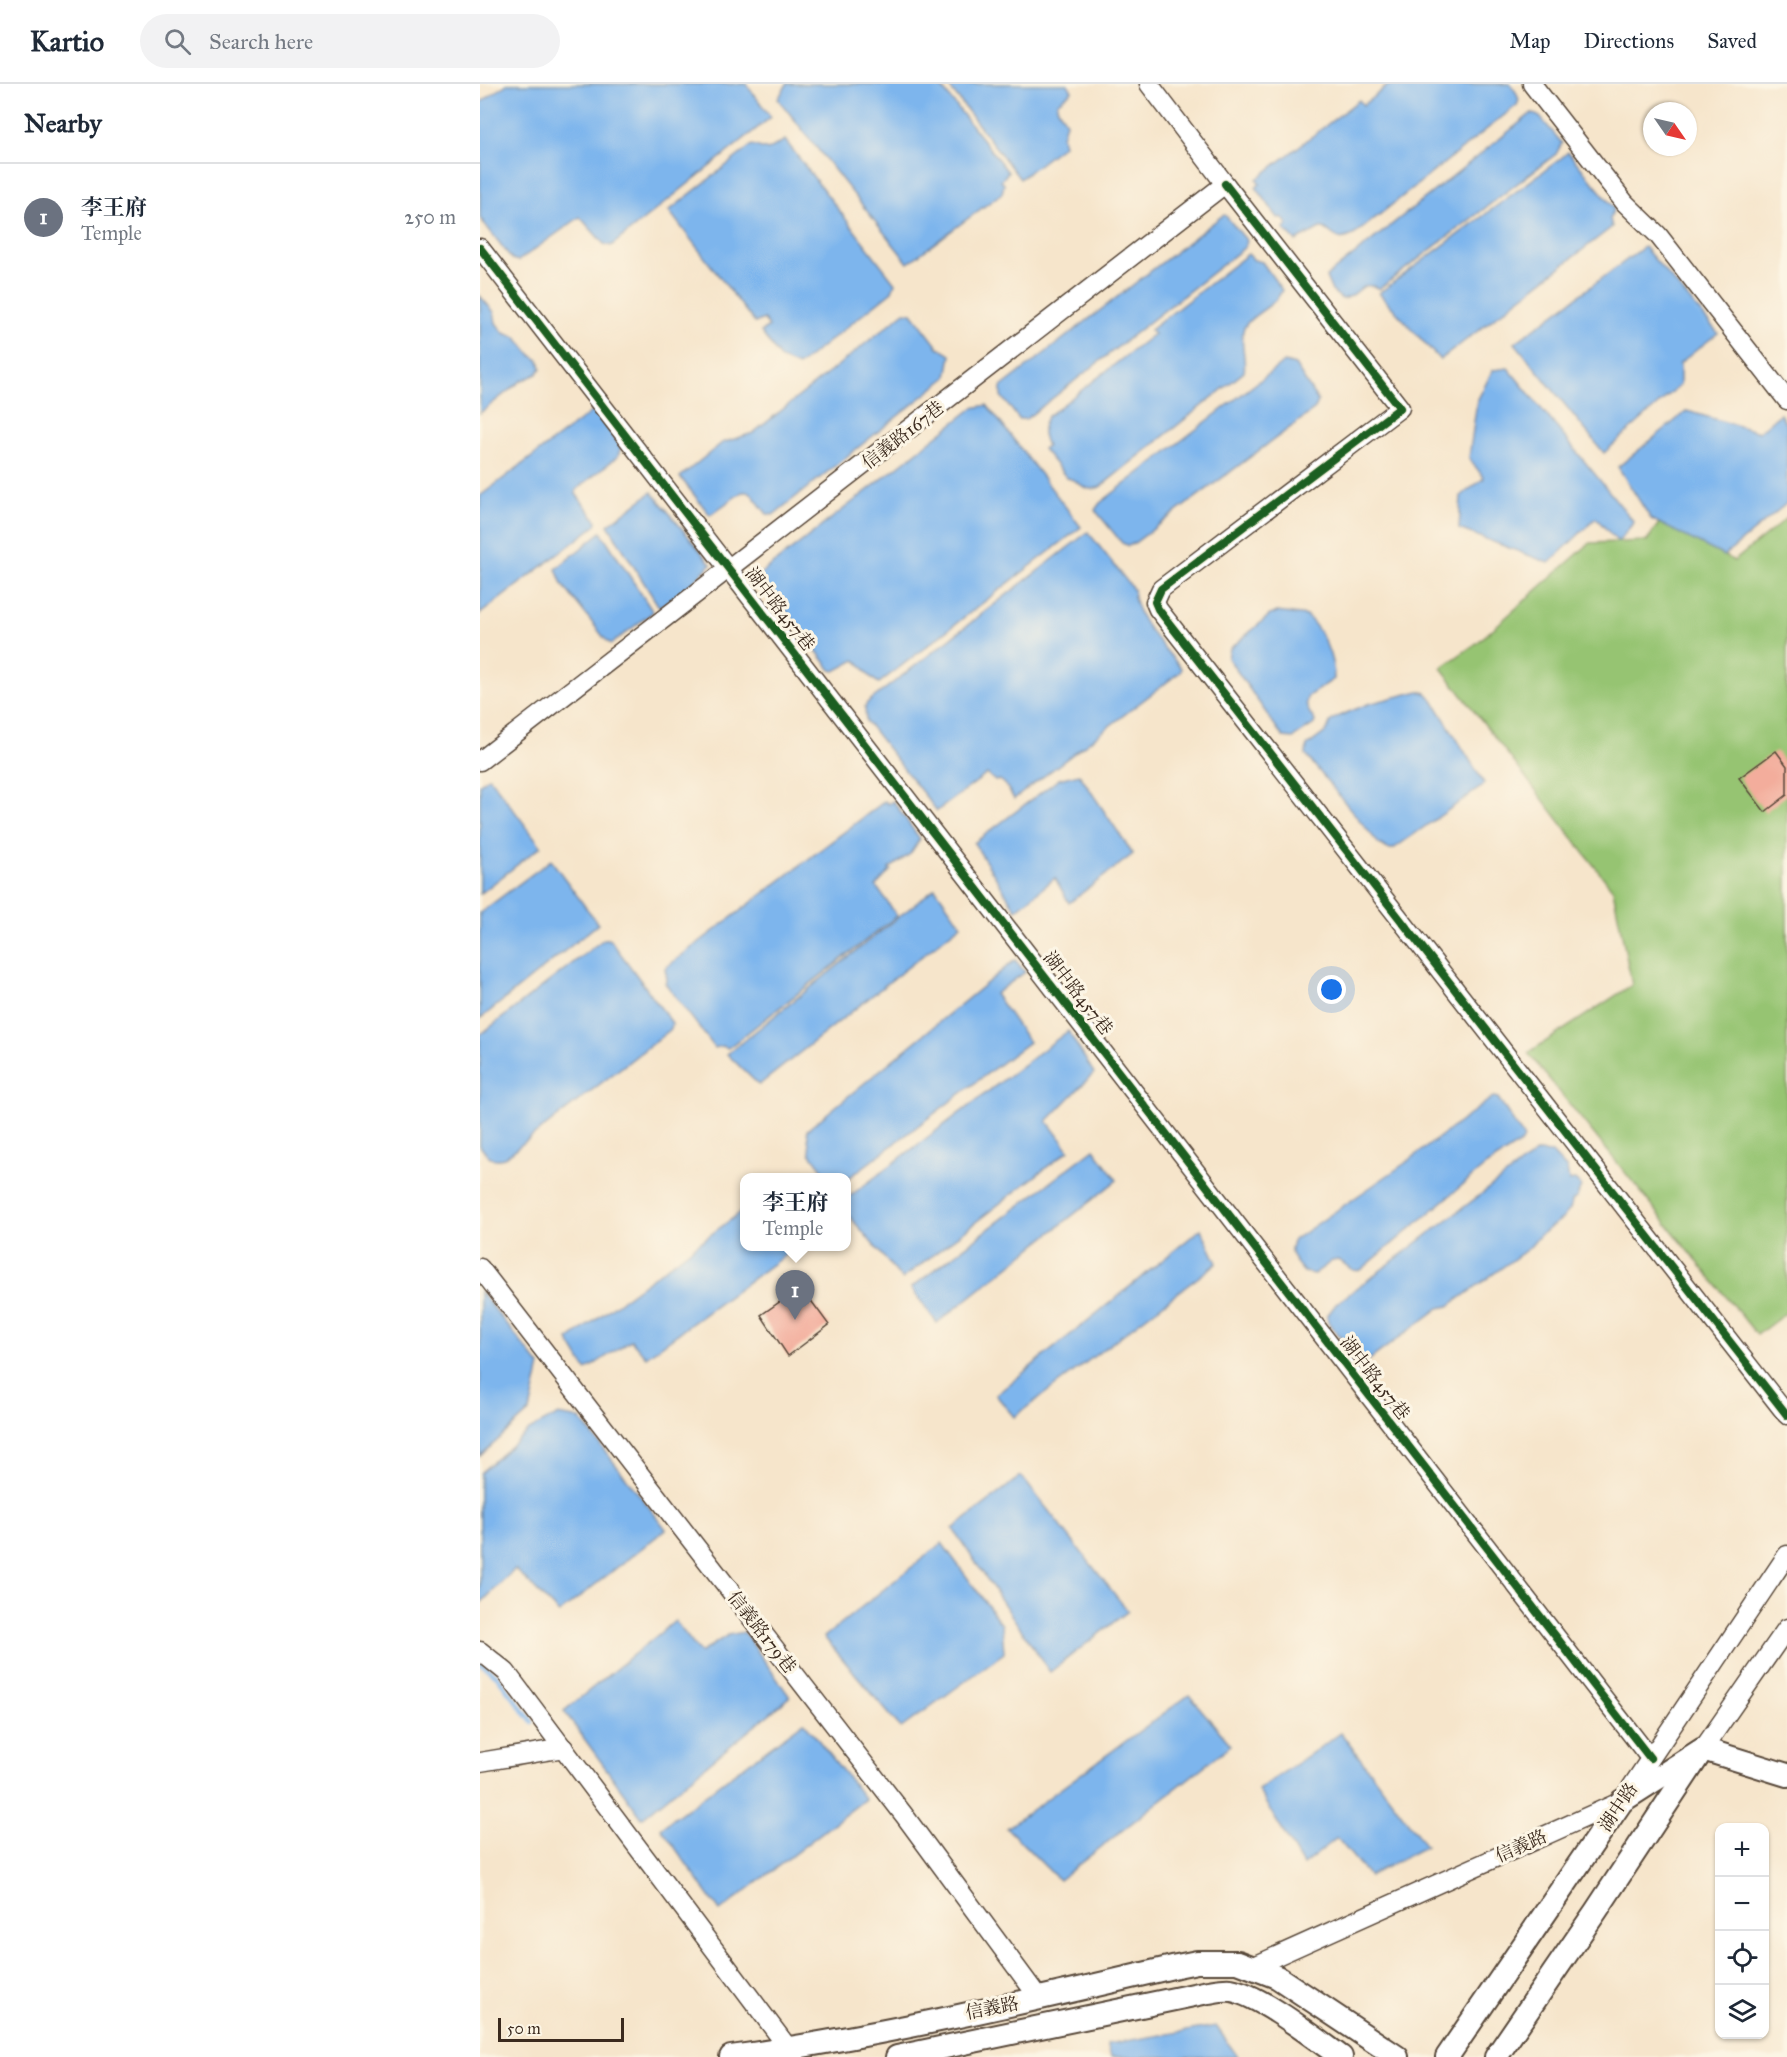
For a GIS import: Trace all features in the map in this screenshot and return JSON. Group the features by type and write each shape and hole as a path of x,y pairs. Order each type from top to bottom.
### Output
{"main road":[{"name":"信義路","path":"1622,1801 1703,1749"},
{"path":"1496,2057 1703,1749 1787,1775"},
{"name":"湖中路","path":"1447,2057 1622,1801"},
{"name":"信義路","path":"731,2057 791,2053 1197,1962 1239,1962 1277,1977 1397,2057"},
{"name":"信義路","path":"897,2057 1208,1992 1232,1990 1287,2019 1341,2057"}],"street":[{"path":"1149,84 1400,408 1161,589 1155,602 1158,609 1787,1415"},
{"path":"1532,84 1625,203 1658,234 1787,400"},
{"name":"信義路167巷","path":"480,761 1226,184"},
{"name":"湖中路457巷","path":"480,248 1650,1758"},
{"name":"信義路179巷","path":"480,1269 904,1815 1039,1998"},
{"name":"湖中路","path":"1622,1801 1787,1555"},
{"path":"1703,1749 1787,1628"},
{"path":"480,1651 506,1672 791,2053"},
{"path":"480,1762 564,1748"},
{"name":"信義路","path":"1252,1967 1622,1801"}],"green space":[{"path":"1663,517 1734,561 1787,518 1787,1312 1757,1335 1528,1053 1632,985 1613,890 1441,668 1478,642 1590,543 1647,541"}],"water":[{"path":"507,84 746,84 771,117 611,246 604,244 580,217 518,261 512,259 480,218 480,103"},
{"path":"787,84 939,84 1008,172 1001,181 1004,184 1002,193 908,263 778,99"},
{"path":"947,84 1068,84 1072,91 1057,103 1066,122 1062,137 1064,145 1020,179"},
{"path":"1390,84 1510,84 1519,100 1517,105 1355,234 1341,238 1320,228 1296,241 1284,229 1288,225 1282,217 1278,218 1256,187 1260,184 1257,179 1359,100 1363,105"},
{"path":"1532,113 1540,117 1562,143 1556,154 1379,289 1372,286 1363,287 1348,298 1342,299 1332,291 1326,277"},
{"path":"785,140 895,283 892,291 798,366 781,359 761,332 769,327 764,319 755,323 669,211 752,145 768,150"},
{"path":"1568,152 1614,208 1610,219 1612,227 1440,360 1379,293"},
{"path":"1225,215 1247,241 1245,247 1026,419 1019,419 1001,396 1001,387"},
{"path":"1644,247 1718,333 1680,363 1680,385 1604,453 1515,343"},
{"path":"1248,254 1254,260 1262,262 1282,290 1275,301 1249,321 1243,330 1244,372 1100,487 1089,489 1067,478 1043,449 1047,446 1043,432 1047,417 1154,334 1150,330"},
{"path":"480,296 494,312 496,323 504,333 516,337 532,356 539,360 541,368 537,374 521,381 480,413"},
{"path":"905,312 912,313 938,347 951,355 947,377 773,515 767,514 750,492 742,492 710,515 680,477 722,443 753,433"},
{"path":"1284,362 1295,365 1318,401 1315,409 1133,544 1128,546 1122,543 1095,510 1100,503"},
{"path":"1508,368 1634,522 1618,542 1596,518 1549,563 1459,529 1461,496 1484,478 1469,458 1477,401 1493,370"},
{"path":"987,405 1081,527 879,683 855,660 835,671 831,670 759,575 973,408"},
{"path":"594,410 621,447 618,456 576,490 576,494 597,521 596,525 480,614 480,496"},
{"path":"1687,411 1759,432 1780,414 1787,425 1787,503 1724,556 1651,519 1618,467"},
{"path":"652,492 711,564 688,588 659,607 608,525"},
{"path":"601,532 653,612 611,644 562,584 556,569"},
{"path":"1088,532 1133,589 1135,601 1144,622 1181,668 1180,672 1014,799 1005,784 1000,780 995,781 987,774 937,811 866,721 867,703"},
{"path":"1277,612 1307,616 1318,630 1332,662 1334,679 1308,696 1307,699 1306,703 1315,721 1314,724 1293,738 1283,737 1228,658 1230,649 1270,615"},
{"path":"1419,691 1426,693 1432,699 1484,783 1393,849 1388,849 1379,844 1306,755 1307,746 1327,731 1330,722 1337,717 1368,704"},
{"path":"1079,774 1133,854 1069,903 1055,878 1016,910 974,843 1059,779"},
{"path":"489,777 541,846 480,894 480,784"},
{"path":"885,801 888,804 893,801 920,839 910,854 889,869 891,870 876,886 897,916 728,1048 722,1046 715,1048 665,983 667,979 665,968"},
{"path":"551,860 598,924 480,1019 480,913"},
{"path":"935,888 961,925 759,1085 727,1054"},
{"path":"604,939 612,942 672,1023 671,1029 504,1158 493,1158 487,1155 480,1146 480,1035"},
{"path":"1015,960 1025,972 995,994 1029,1042 851,1176 851,1173 825,1173 810,1153 807,1130"},
{"path":"1068,1031 1094,1073 1047,1121 1069,1150 902,1279 851,1218 851,1195"},
{"path":"1493,1097 1498,1098 1524,1138 1522,1142 1485,1166 1361,1270 1352,1269 1338,1260 1332,1261 1314,1274 1304,1272 1291,1253 1294,1240 1404,1164"},
{"path":"1094,1149 1117,1180 937,1323 911,1288"},
{"path":"1537,1152 1552,1153 1567,1169 1569,1181 1575,1180 1581,1186 1577,1197 1572,1201 1570,1209 1563,1218 1540,1235 1529,1248 1449,1306 1439,1308 1369,1360 1362,1362 1328,1322 1327,1316 1336,1304"},
{"path":"740,1213 740,1251 791,1251 646,1357 631,1340 586,1370 568,1340"},
{"path":"1201,1229 1217,1263 1014,1417 996,1395"},
{"path":"480,1291 540,1366 530,1411 480,1456"},
{"path":"557,1415 580,1419 666,1529 559,1613 515,1569 480,1604 480,1473 529,1430"},
{"path":"1021,1476 1128,1611 1050,1672 953,1529"},
{"path":"942,1543 1002,1625 1004,1653 901,1728 824,1637"},
{"path":"675,1621 700,1653 728,1635 744,1632 790,1697 642,1818 564,1711"},
{"path":"1189,1695 1231,1745 1059,1880 1007,1828"},
{"path":"804,1722 865,1799 720,1911 661,1828"},
{"path":"1341,1733 1426,1846 1369,1876 1337,1838 1303,1865 1258,1790"},
{"path":"1216,2026 1238,2057 1111,2057 1107,2044"}],"building":[{"path":"1776,751 1787,766 1787,795 1765,812 1739,778"},
{"path":"801,1287 829,1325 788,1356 761,1315"}],"waterway":[{"path":"480,1663 497,1676 532,1722"}],"cycle path":[{"path":"1225,184 1400,408 1161,589 1155,602 1158,609 1787,1415"},
{"path":"480,248 1650,1758"}],"place":[{"name":"李王府","path":"795,1320"}]}
